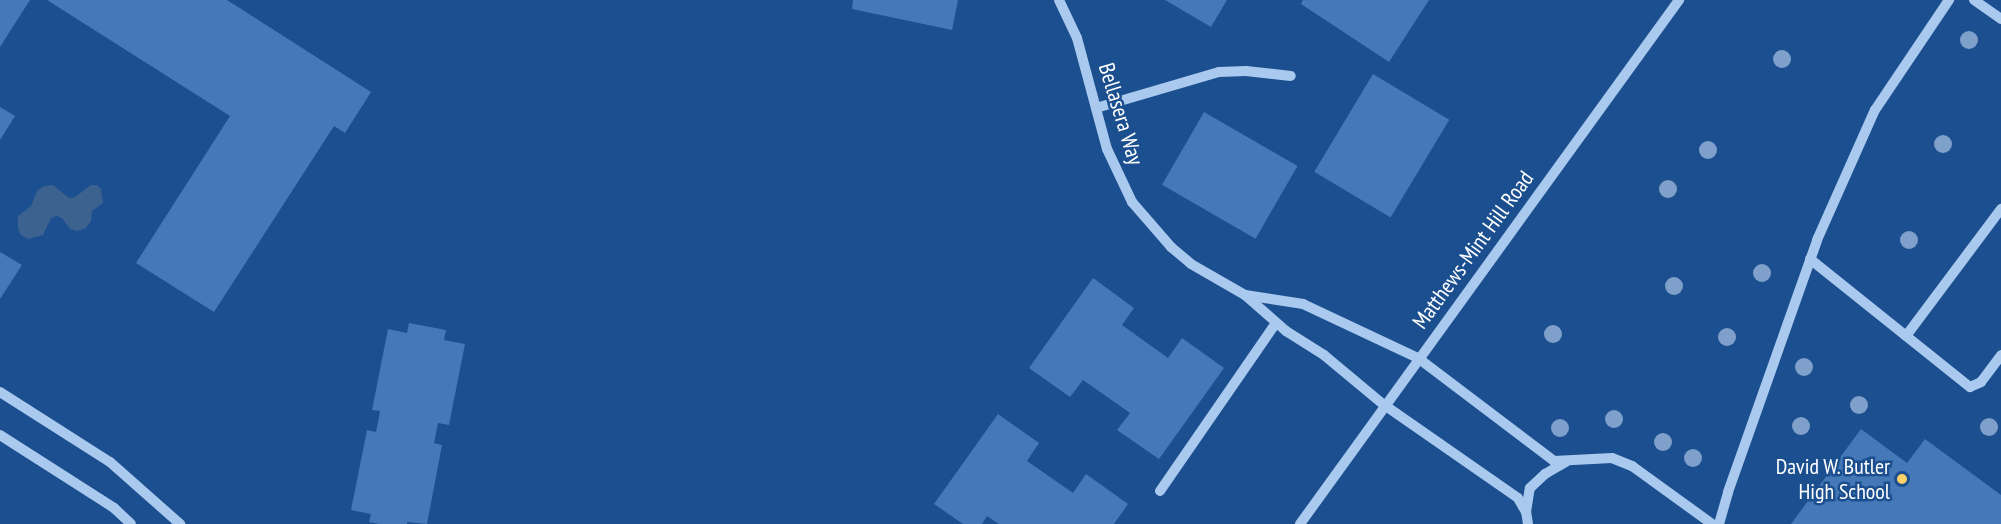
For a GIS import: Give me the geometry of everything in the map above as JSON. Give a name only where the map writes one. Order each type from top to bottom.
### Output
[{"type":"street","name":"Bellasera Way","points":[[1059,0],[1077,38],[1107,149],[1117,174],[1132,202],[1151,226],[1191,264],[1245,295],[1276,323],[1324,355],[1384,405],[1518,498],[1526,512]]},
{"type":"street","name":"Matthews-Mint Hill Road","points":[[1300,524],[1679,0]]},
{"type":"street","points":[[1719,524],[1728,492],[1810,259],[1875,110],[1949,0]]},
{"type":"street","points":[[1974,0],[2001,19]]},
{"type":"street","points":[[1096,108],[1219,72],[1246,71],[1291,76]]},
{"type":"street","points":[[1906,336],[2001,209]]},
{"type":"street","points":[[1810,259],[1971,387],[1981,382],[2001,355]]},
{"type":"street","name":"Bellasera Way","points":[[1245,295],[1303,304],[1418,358],[1554,461],[1570,461]]},
{"type":"street","points":[[1160,491],[1276,323]]},
{"type":"street","points":[[0,392],[110,462],[180,524]]},
{"type":"street","points":[[0,435],[114,508],[131,524]]},
{"type":"street","points":[[1528,524],[1526,512],[1530,488],[1545,474],[1570,461],[1612,458],[1632,466],[1712,524]]},
{"type":"water","points":[[53,185],[69,198],[75,197],[91,185],[97,185],[101,189],[103,203],[92,211],[91,221],[86,228],[77,231],[70,229],[62,218],[57,216],[51,218],[43,235],[28,239],[21,235],[18,228],[18,216],[31,206],[37,191],[44,186]]},
{"type":"building","points":[[0,0],[30,0],[0,47]]},
{"type":"building","points":[[47,0],[227,0],[371,92],[345,133],[334,126],[214,312],[136,263],[230,116]]},
{"type":"building","points":[[853,0],[958,0],[952,30],[852,9]]},
{"type":"building","points":[[1165,0],[1227,0],[1211,27]]},
{"type":"building","points":[[1303,0],[1429,0],[1389,62],[1301,4]]},
{"type":"building","points":[[1373,74],[1449,120],[1391,218],[1314,172]]},
{"type":"building","points":[[0,107],[15,116],[0,140]]},
{"type":"building","points":[[1204,112],[1298,166],[1256,239],[1162,185]]},
{"type":"building","points":[[0,252],[22,265],[0,299]]},
{"type":"building","points":[[1093,278],[1134,308],[1122,325],[1168,358],[1182,338],[1224,368],[1159,459],[1117,430],[1130,413],[1083,380],[1070,397],[1029,368]]},
{"type":"building","points":[[409,323],[446,330],[444,340],[465,344],[449,425],[438,423],[434,443],[442,445],[427,524],[407,522],[407,524],[379,524],[369,522],[371,514],[351,510],[367,430],[376,432],[380,411],[372,410],[388,329],[407,333]]},
{"type":"building","points":[[998,414],[1039,443],[1027,461],[1073,493],[1086,474],[1128,504],[1114,524],[999,524],[987,516],[982,524],[963,524],[934,504]]},
{"type":"building","name":"David W. Butler High School","points":[[1861,429],[1907,463],[1925,439],[2001,495],[2001,524],[1791,524]]},
{"type":"place","name":"David W. Butler High School","points":[[1902,479]]}]
